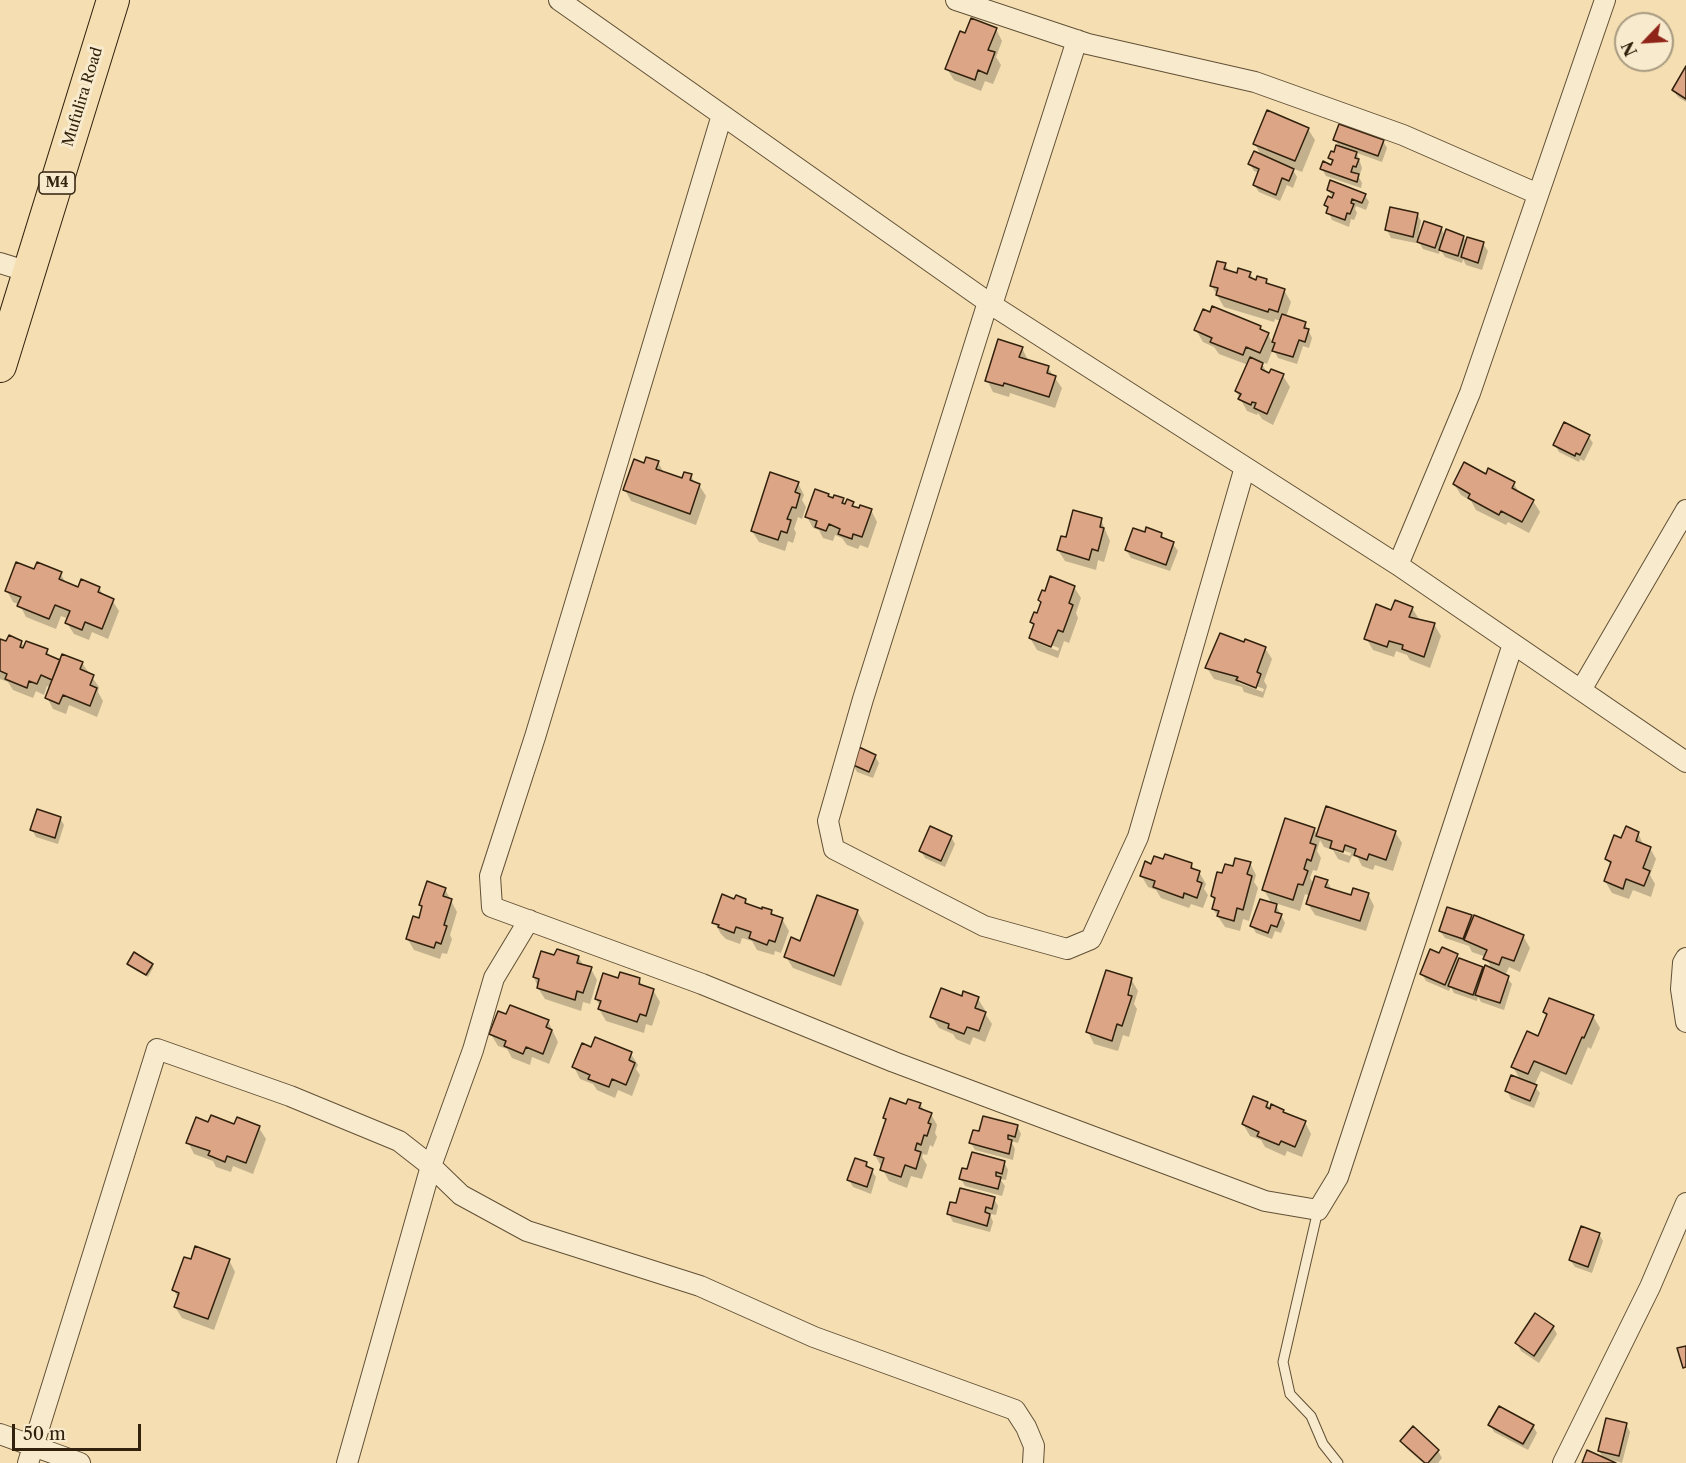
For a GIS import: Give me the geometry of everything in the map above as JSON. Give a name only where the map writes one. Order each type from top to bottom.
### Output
[{"type":"main road","name":"Mufulira Road","points":[[0,366],[113,0]]},
{"type":"street","points":[[559,0],[990,304],[1398,565],[1686,762]]},
{"type":"street","points":[[956,0],[1077,40],[1256,82],[1403,135],[1538,194]]},
{"type":"street","points":[[1398,565],[1470,393],[1605,0]]},
{"type":"street","points":[[1077,40],[863,699],[828,821],[834,849],[984,926],[1067,949],[1091,939],[1138,837],[1245,467]]},
{"type":"street","points":[[722,115],[532,745],[490,876],[492,907],[702,984],[894,1062],[1265,1201],[1318,1210],[1338,1177],[1513,644]]},
{"type":"street","points":[[0,263],[29,272]]},
{"type":"street","points":[[1581,690],[1686,510]]},
{"type":"street","points":[[347,1463],[431,1166],[473,1050],[494,978],[529,920]]},
{"type":"street","points":[[1686,958],[1683,963],[1681,989],[1686,1022]]},
{"type":"street","points":[[31,1454],[157,1049],[290,1096],[399,1141],[431,1166],[461,1195],[527,1231],[700,1286],[814,1337],[1015,1410],[1026,1426],[1034,1446],[1032,1463]]},
{"type":"street","points":[[1563,1463],[1650,1287],[1686,1203]]},
{"type":"street","points":[[0,1434],[31,1454],[80,1463]]},
{"type":"lane","points":[[1318,1210],[1283,1362],[1290,1394],[1311,1416],[1323,1444],[1338,1463]]},
{"type":"building","points":[[971,18],[997,28],[988,50],[995,52],[987,74],[978,70],[975,80],[945,69],[960,31],[965,33]]},
{"type":"building","points":[[1686,66],[1686,99],[1672,90]]},
{"type":"building","points":[[1267,110],[1309,128],[1295,161],[1253,144]]},
{"type":"building","points":[[1339,124],[1384,140],[1378,156],[1333,140]]},
{"type":"building","points":[[1336,145],[1357,152],[1355,158],[1359,159],[1351,172],[1359,174],[1357,182],[1320,169],[1323,161],[1331,165],[1333,160],[1328,158],[1331,151],[1334,152]]},
{"type":"building","points":[[1254,151],[1294,169],[1289,181],[1282,178],[1276,195],[1253,185],[1259,169],[1248,164]]},
{"type":"building","points":[[1330,180],[1366,194],[1362,203],[1352,199],[1351,203],[1354,204],[1345,220],[1326,213],[1328,207],[1324,205],[1328,196],[1332,198],[1334,193],[1327,190]]},
{"type":"building","points":[[1390,207],[1418,213],[1413,237],[1385,230]]},
{"type":"building","points":[[1424,221],[1442,227],[1435,248],[1417,242]]},
{"type":"building","points":[[1446,229],[1464,236],[1458,256],[1439,250]]},
{"type":"building","points":[[1467,237],[1484,242],[1478,263],[1461,257]]},
{"type":"building","points":[[1217,261],[1226,263],[1224,269],[1237,273],[1238,268],[1251,272],[1249,277],[1256,280],[1257,276],[1267,279],[1266,283],[1285,289],[1278,312],[1269,309],[1268,312],[1216,295],[1218,288],[1210,286]]},
{"type":"building","points":[[1212,306],[1261,326],[1260,329],[1269,333],[1260,353],[1246,347],[1243,355],[1210,342],[1212,338],[1194,330],[1203,309],[1210,312]]},
{"type":"building","points":[[1282,314],[1306,322],[1304,328],[1309,329],[1305,342],[1299,340],[1293,357],[1272,351],[1275,343],[1272,342]]},
{"type":"building","points":[[998,339],[1023,347],[1019,357],[1049,366],[1047,373],[1056,376],[1049,397],[1004,383],[1003,386],[985,381]]},
{"type":"building","points":[[1250,357],[1263,363],[1261,369],[1269,373],[1271,369],[1284,374],[1267,414],[1254,408],[1256,403],[1252,402],[1251,405],[1238,399],[1241,394],[1235,391]]},
{"type":"building","points":[[1564,422],[1590,435],[1580,455],[1576,453],[1575,456],[1553,445]]},
{"type":"building","points":[[646,457],[659,461],[656,469],[682,478],[684,472],[692,474],[690,480],[700,484],[690,514],[623,490],[634,459],[644,463]]},
{"type":"building","points":[[1464,462],[1486,474],[1488,468],[1515,482],[1512,488],[1534,500],[1522,522],[1501,511],[1499,515],[1468,498],[1470,494],[1453,484]]},
{"type":"building","points":[[770,472],[799,482],[795,492],[800,494],[796,508],[792,507],[787,519],[791,520],[787,533],[781,531],[778,540],[751,531]]},
{"type":"building","points":[[815,489],[833,498],[834,495],[844,498],[842,503],[845,504],[847,499],[854,502],[852,506],[859,508],[860,505],[872,509],[862,537],[853,534],[852,539],[838,534],[840,529],[829,524],[826,531],[815,527],[817,521],[805,517]]},
{"type":"building","points":[[1073,510],[1102,518],[1100,527],[1104,528],[1098,551],[1092,549],[1089,560],[1057,550],[1061,536],[1066,537]]},
{"type":"building","points":[[1146,527],[1162,533],[1161,537],[1174,542],[1166,565],[1125,550],[1133,528],[1145,532]]},
{"type":"building","points":[[16,562],[34,569],[37,562],[62,572],[59,579],[78,587],[81,579],[100,587],[98,592],[114,599],[102,629],[85,622],[82,630],[65,623],[70,611],[55,605],[49,619],[17,606],[21,597],[5,591]]},
{"type":"building","points":[[1050,576],[1075,586],[1069,603],[1073,605],[1063,632],[1058,630],[1051,647],[1029,638],[1034,624],[1030,622],[1034,612],[1037,613],[1041,602],[1038,600],[1042,590],[1045,591]]},
{"type":"building","points":[[1395,600],[1413,607],[1409,617],[1435,623],[1424,657],[1402,649],[1403,645],[1389,641],[1387,647],[1364,639],[1376,604],[1391,610]]},
{"type":"building","points":[[1220,633],[1266,647],[1257,672],[1261,674],[1256,688],[1236,680],[1238,677],[1205,668]]},
{"type":"building","points":[[9,635],[22,641],[20,647],[23,648],[26,641],[48,649],[46,654],[60,660],[52,680],[41,675],[37,684],[29,681],[27,688],[5,679],[7,674],[0,671],[0,639],[6,641]]},
{"type":"building","points":[[62,654],[83,662],[80,669],[94,675],[90,685],[97,688],[90,706],[63,695],[59,704],[45,698]]},
{"type":"building","points":[[859,747],[876,755],[869,772],[851,764]]},
{"type":"building","points":[[1326,806],[1396,831],[1386,860],[1369,854],[1367,860],[1354,855],[1356,849],[1345,845],[1343,852],[1330,848],[1332,841],[1316,836]]},
{"type":"building","points":[[37,809],[61,817],[55,838],[30,830]]},
{"type":"building","points":[[1285,818],[1315,828],[1310,843],[1316,845],[1311,861],[1307,859],[1304,869],[1308,871],[1303,885],[1298,884],[1293,900],[1262,890]]},
{"type":"building","points":[[930,826],[952,836],[941,861],[919,851]]},
{"type":"building","points":[[1626,826],[1639,832],[1636,841],[1651,847],[1643,868],[1650,871],[1644,886],[1626,879],[1623,889],[1604,881],[1611,862],[1605,859],[1614,835],[1621,838]]},
{"type":"building","points":[[1165,854],[1192,863],[1191,868],[1200,871],[1197,881],[1202,883],[1197,898],[1184,893],[1183,898],[1153,887],[1155,881],[1140,876],[1145,861],[1151,864],[1154,856],[1163,859]]},
{"type":"building","points":[[1235,858],[1251,862],[1247,874],[1252,876],[1243,910],[1237,908],[1234,921],[1217,916],[1219,911],[1212,909],[1215,898],[1211,896],[1217,872],[1222,873],[1225,864],[1233,866]]},
{"type":"building","points":[[1315,876],[1328,880],[1325,887],[1351,895],[1353,888],[1369,893],[1360,921],[1306,904]]},
{"type":"building","points":[[427,881],[446,888],[443,896],[452,899],[441,944],[436,942],[434,948],[406,939],[413,916],[419,918],[422,906],[419,905]]},
{"type":"building","points":[[722,894],[734,899],[736,895],[746,899],[745,903],[772,910],[771,914],[783,918],[775,942],[769,940],[767,945],[749,938],[751,932],[736,927],[734,933],[712,923]]},
{"type":"building","points":[[817,895],[858,910],[834,976],[784,957],[791,937],[800,941]]},
{"type":"building","points":[[1260,899],[1277,904],[1275,912],[1282,914],[1277,927],[1271,925],[1268,933],[1250,926]]},
{"type":"building","points":[[1447,907],[1472,915],[1463,939],[1439,931]]},
{"type":"building","points":[[1474,915],[1524,935],[1514,961],[1502,957],[1499,965],[1483,959],[1487,950],[1464,940]]},
{"type":"building","points":[[1442,947],[1458,954],[1445,985],[1420,974],[1430,949],[1439,953]]},
{"type":"building","points":[[557,949],[579,956],[577,963],[592,967],[583,993],[577,991],[575,1000],[537,988],[539,979],[533,977],[541,951],[554,955]]},
{"type":"building","points":[[134,952],[153,964],[146,975],[127,964]]},
{"type":"building","points":[[1459,958],[1483,967],[1473,995],[1448,986]]},
{"type":"building","points":[[1485,965],[1509,976],[1500,1003],[1475,995]]},
{"type":"building","points":[[1106,970],[1132,978],[1128,995],[1132,996],[1122,1026],[1117,1024],[1112,1041],[1086,1032]]},
{"type":"building","points":[[620,972],[640,978],[639,984],[654,989],[646,1016],[640,1014],[637,1022],[598,1009],[601,1001],[595,999],[603,973],[618,978]]},
{"type":"building","points":[[941,988],[962,996],[963,991],[979,997],[975,1008],[986,1012],[979,1031],[967,1027],[964,1034],[948,1028],[949,1024],[930,1017]]},
{"type":"building","points":[[1549,998],[1594,1015],[1566,1074],[1534,1061],[1528,1074],[1511,1067],[1527,1031],[1538,1036],[1547,1014],[1543,1012]]},
{"type":"building","points":[[510,1005],[549,1020],[546,1027],[552,1030],[543,1054],[526,1047],[523,1054],[504,1046],[506,1041],[489,1034],[498,1011],[506,1014]]},
{"type":"building","points":[[595,1037],[632,1052],[629,1060],[635,1063],[626,1085],[612,1079],[609,1087],[588,1079],[590,1075],[572,1067],[582,1043],[591,1047]]},
{"type":"building","points":[[1511,1075],[1537,1085],[1530,1101],[1505,1091]]},
{"type":"building","points":[[1253,1096],[1268,1102],[1266,1107],[1270,1109],[1271,1104],[1284,1110],[1283,1112],[1306,1121],[1295,1147],[1281,1141],[1279,1145],[1257,1136],[1259,1132],[1242,1124]]},
{"type":"building","points":[[890,1098],[906,1104],[908,1099],[921,1103],[919,1108],[932,1113],[927,1136],[924,1135],[921,1145],[917,1143],[915,1150],[921,1152],[916,1169],[905,1165],[901,1177],[880,1170],[884,1158],[874,1155],[886,1119],[883,1118]]},
{"type":"building","points":[[211,1115],[234,1124],[237,1117],[260,1126],[246,1163],[227,1156],[225,1162],[208,1155],[210,1151],[186,1143],[196,1117],[208,1122]]},
{"type":"building","points":[[983,1116],[1018,1125],[1015,1137],[1008,1135],[1008,1139],[1012,1140],[1009,1154],[969,1143],[973,1130],[979,1131]]},
{"type":"building","points":[[972,1152],[1005,1161],[1002,1174],[996,1172],[996,1176],[1001,1177],[998,1189],[959,1179],[962,1168],[967,1169]]},
{"type":"building","points":[[855,1158],[867,1162],[866,1166],[873,1169],[867,1187],[847,1180]]},
{"type":"building","points":[[960,1188],[995,1197],[992,1209],[986,1207],[985,1212],[990,1214],[987,1226],[947,1214],[950,1202],[956,1203]]},
{"type":"building","points":[[1581,1226],[1600,1233],[1588,1267],[1569,1260]]},
{"type":"building","points":[[195,1246],[230,1259],[208,1319],[174,1307],[179,1293],[172,1290],[184,1257],[191,1259]]},
{"type":"building","points":[[1535,1313],[1554,1326],[1534,1356],[1515,1343]]},
{"type":"building","points":[[1686,1346],[1686,1367],[1683,1368],[1677,1348]]},
{"type":"building","points":[[1499,1406],[1534,1425],[1523,1444],[1488,1425]]},
{"type":"building","points":[[1606,1418],[1627,1423],[1619,1456],[1598,1451]]},
{"type":"building","points":[[1413,1426],[1439,1450],[1428,1463],[1425,1463],[1400,1441]]},
{"type":"building","points":[[1587,1450],[1616,1463],[1582,1463]]}]
